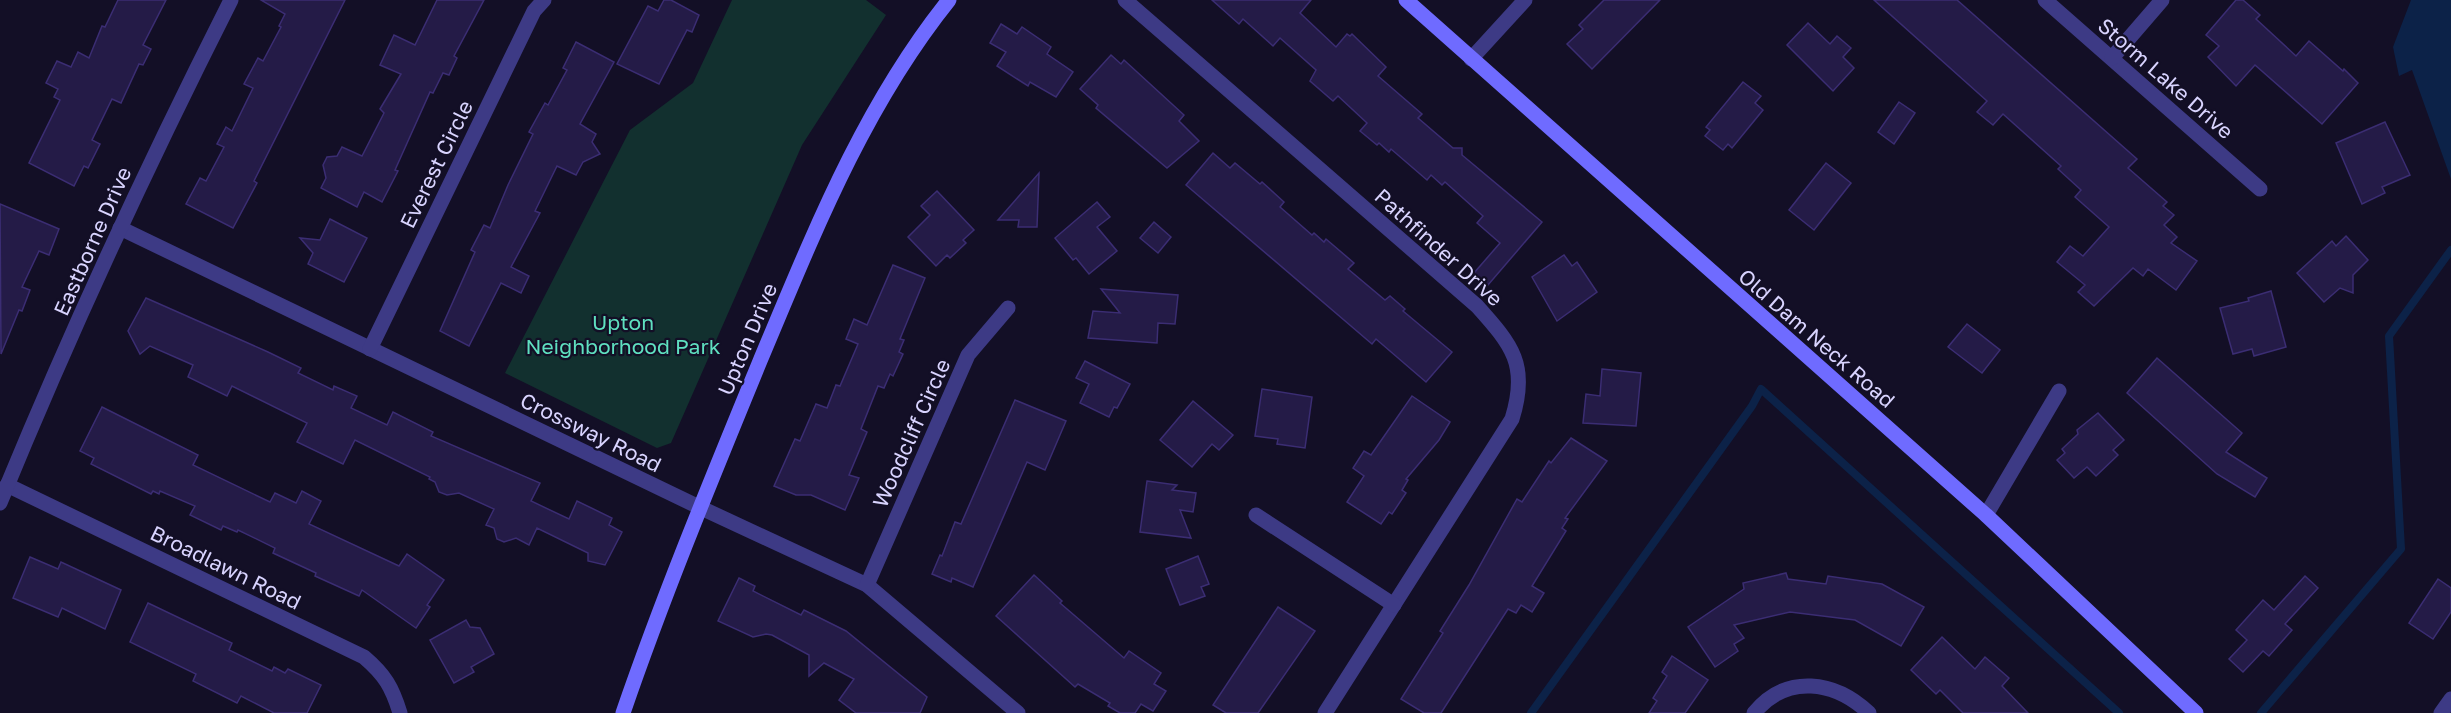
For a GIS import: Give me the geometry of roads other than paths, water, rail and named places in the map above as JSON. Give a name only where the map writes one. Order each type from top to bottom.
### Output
[{"type":"street","name":"Eastborne Drive","points":[[0,503],[120,228],[169,122],[231,0]]},
{"type":"street","name":"Everest Circle","points":[[370,349],[534,11],[544,0]]},
{"type":"street","name":"Upton Drive","points":[[623,713],[699,507],[826,204],[860,135],[900,69],[949,0]]},
{"type":"street","name":"Pathfinder Drive","points":[[1125,0],[1477,306],[1501,332],[1514,354],[1520,375],[1519,398],[1512,419],[1325,713]]},
{"type":"street","name":"Old Dam Neck Road","points":[[1406,0],[1986,515],[2196,713]]},
{"type":"street","points":[[1471,59],[1525,0]]},
{"type":"street","name":"Storm Lake Drive","points":[[2045,0],[2260,189]]},
{"type":"street","points":[[2112,58],[2162,0]]},
{"type":"street","name":"Crossway Road","points":[[120,228],[699,507],[867,585],[1018,713]]},
{"type":"street","name":"Woodcliff Circle","points":[[867,585],[968,355],[1008,308]]},
{"type":"street","points":[[1986,515],[2059,391]]},
{"type":"street","name":"Broadlawn Road","points":[[8,485],[364,657],[381,671],[393,690],[400,713]]},
{"type":"street","points":[[1256,515],[1394,605]]},
{"type":"street","points":[[1754,713],[1773,696],[1792,688],[1816,686],[1836,690],[1854,699],[1869,713]]},
{"type":"street","points":[[2441,713],[2451,699]]},
{"type":"water","points":[[2411,0],[2451,0],[2451,179],[2412,70],[2399,76],[2393,47]]},
{"type":"waterway","points":[[2261,713],[2401,549],[2389,336],[2451,250]]},
{"type":"waterway","points":[[1531,713],[1752,406],[1761,389],[2119,713]]},
{"type":"park label","name":"Upton Neighborhood Park","points":[[623,334]]}]
